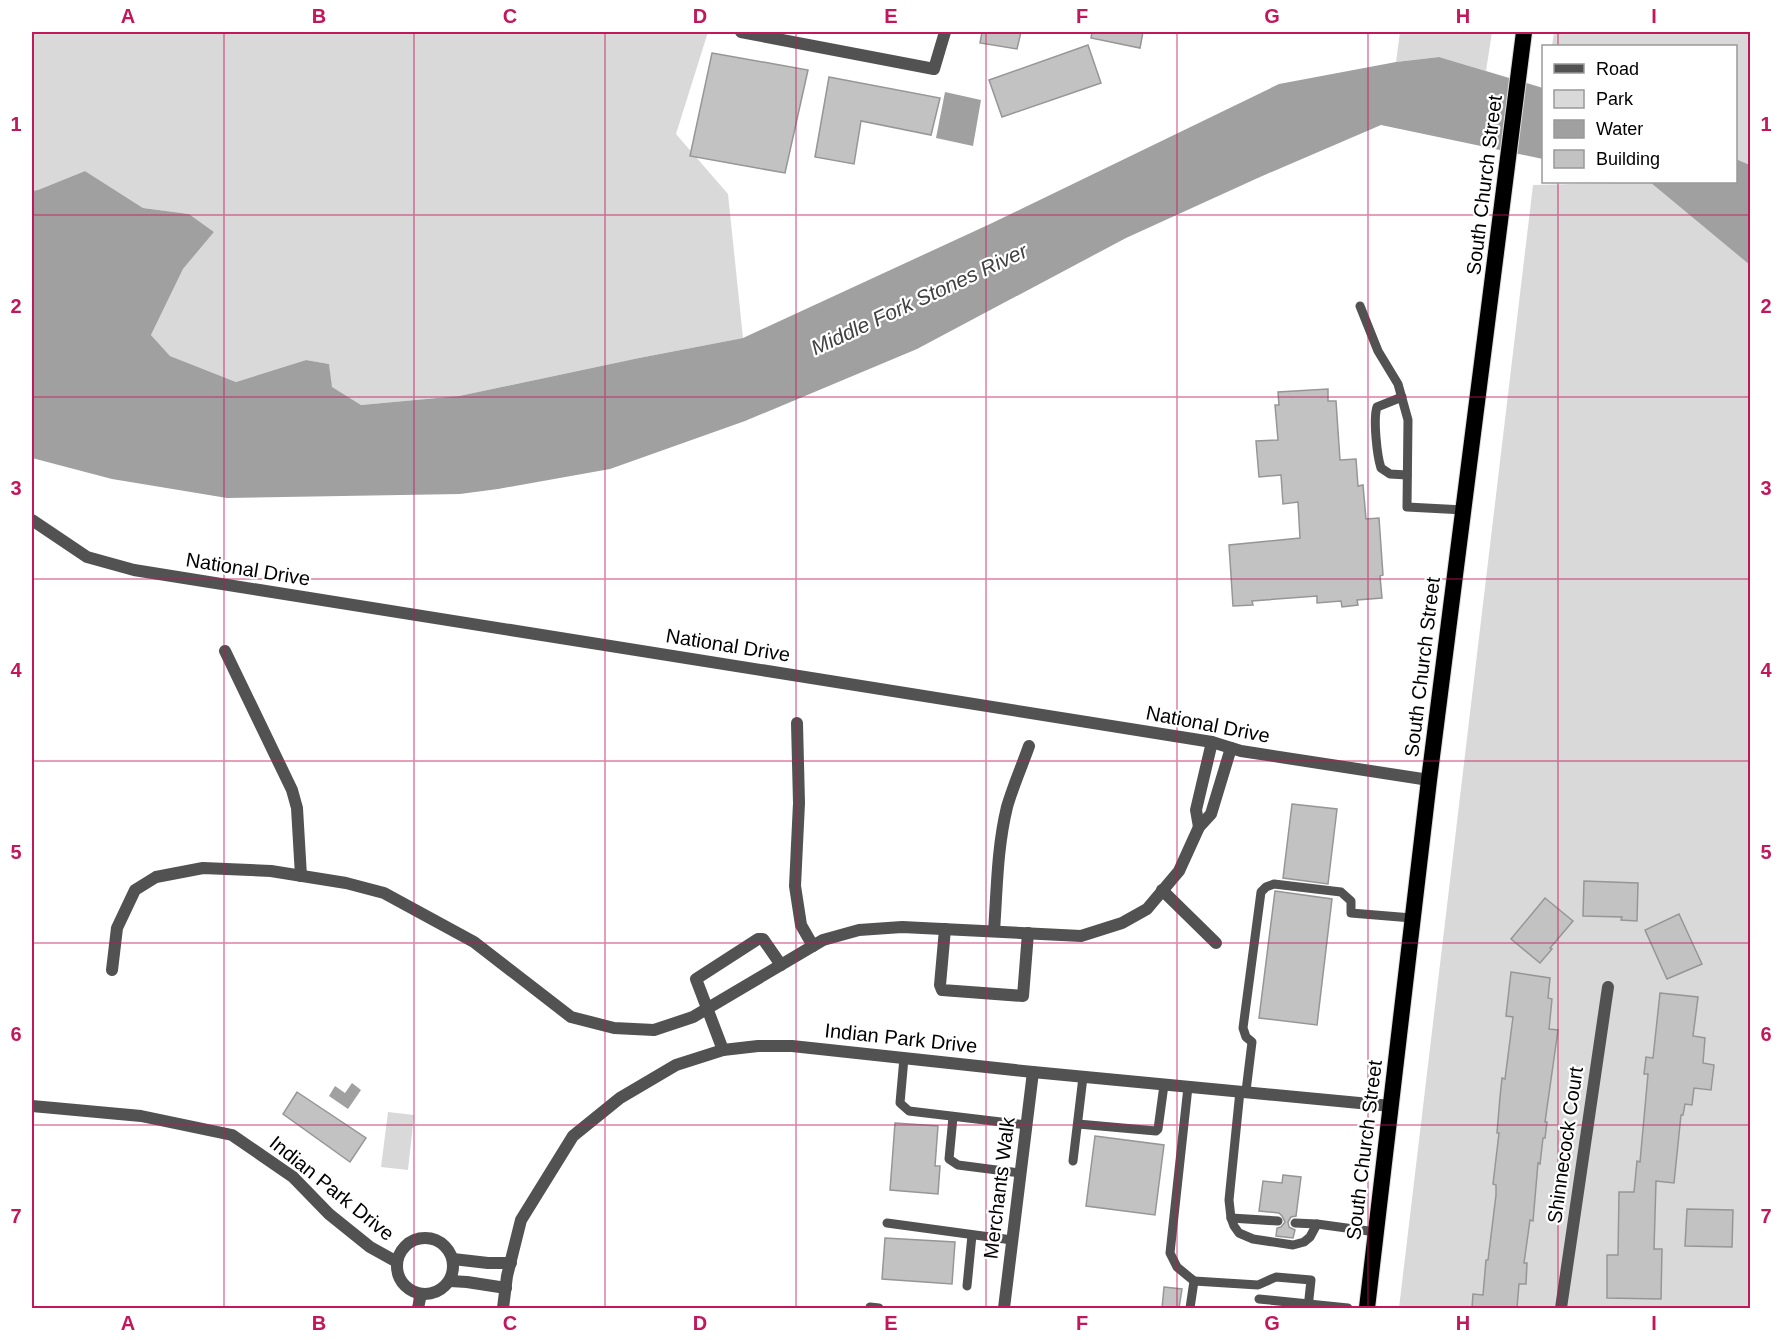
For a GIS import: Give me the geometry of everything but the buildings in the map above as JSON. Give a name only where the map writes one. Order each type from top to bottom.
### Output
[{"type":"highway","name":"South Church Street","points":[[1367,1308],[1412,918],[1524,32]]},
{"type":"street","points":[[741,32],[934,69],[945,32]]},
{"type":"street","name":"National Drive","points":[[32,520],[87,557],[135,570],[1212,742],[1241,751],[1429,780]]},
{"type":"street","points":[[225,651],[292,790],[297,808],[301,876]]},
{"type":"street","points":[[797,723],[799,803],[795,886],[801,925],[813,946]]},
{"type":"street","points":[[1198,827],[1196,810],[1212,742]]},
{"type":"street","points":[[994,931],[1003,829],[1008,804],[1029,746]]},
{"type":"street","points":[[112,970],[117,928],[135,890],[156,877],[203,868],[271,871],[346,883],[384,893],[474,942],[571,1017],[614,1028],[654,1029],[693,1017],[824,940],[859,930],[902,927],[1082,936],[1122,923],[1147,909],[1179,871],[1198,827],[1211,814],[1231,748]]},
{"type":"street","points":[[1162,890],[1216,943]]},
{"type":"street","points":[[945,929],[940,985],[942,990],[1023,996],[1028,933]]},
{"type":"street","points":[[723,1050],[696,979],[758,939],[763,939],[781,965]]},
{"type":"street","name":"Shinnecock Court","points":[[1561,1308],[1608,987]]},
{"type":"street","name":"Indian Park Drive","points":[[502,1308],[521,1220],[573,1136],[620,1098],[676,1065],[723,1050],[758,1046],[792,1046],[1033,1072],[1391,1106]]},
{"type":"street","name":"Merchants Walk","points":[[1004,1308],[1033,1072]]},
{"type":"street","name":"Indian Park Drive","points":[[32,1106],[141,1116],[232,1135],[293,1177],[329,1214],[370,1247],[397,1262]]},
{"type":"street","points":[[429,1238],[440,1242],[448,1249],[453,1259],[454,1270],[450,1281],[437,1292],[421,1294],[410,1291],[402,1283],[398,1273],[397,1262],[401,1252],[408,1244],[418,1239],[429,1238]]},
{"type":"street","points":[[453,1259],[511,1263]]},
{"type":"street","points":[[450,1281],[506,1288]]},
{"type":"street","points":[[418,1308],[421,1294]]},
{"type":"lane","points":[[1360,306],[1378,351],[1398,384],[1408,420],[1407,507],[1464,510]]},
{"type":"lane","points":[[1402,397],[1377,407],[1375,411],[1381,468],[1390,474],[1407,475]]},
{"type":"lane","points":[[1317,1224],[1310,1237],[1304,1242],[1293,1245],[1253,1239],[1239,1233],[1231,1218],[1229,1200],[1243,1091],[1252,1042],[1246,1037],[1244,1028],[1262,892],[1266,887],[1274,884],[1341,892],[1351,901],[1351,912],[1412,918]]},
{"type":"lane","points":[[904,1058],[900,1103],[909,1111],[1027,1125]]},
{"type":"lane","points":[[1073,1161],[1083,1077]]},
{"type":"lane","points":[[1078,1124],[1156,1131],[1164,1085]]},
{"type":"lane","points":[[1188,1087],[1170,1253],[1177,1267],[1194,1281],[1258,1285],[1276,1277],[1311,1280],[1308,1306]]},
{"type":"lane","points":[[953,1117],[949,1159],[958,1165],[1020,1173]]},
{"type":"lane","points":[[1231,1218],[1278,1221]]},
{"type":"lane","points":[[887,1223],[1012,1240]]},
{"type":"lane","points":[[1295,1223],[1376,1232]]},
{"type":"lane","points":[[967,1286],[972,1235]]},
{"type":"lane","points":[[1190,1308],[1194,1281]]},
{"type":"lane","points":[[1258,1285],[1258,1304],[1348,1308]]},
{"type":"green space","points":[[32,32],[708,32],[676,134],[728,194],[743,338],[459,396],[361,405],[331,387],[329,364],[306,360],[236,382],[170,356],[151,335],[183,269],[214,232],[189,214],[143,208],[85,171],[32,191]]},
{"type":"green space","points":[[1400,32],[1492,32],[1486,71],[1439,57],[1396,62]]},
{"type":"green space","points":[[1554,32],[1750,32],[1750,165],[1737,159],[1737,45],[1552,45]]},
{"type":"green space","points":[[1750,179],[1750,1308],[1399,1308],[1533,185],[1737,182]]},
{"type":"green space","points":[[388,1112],[414,1115],[408,1170],[381,1167]]},
{"type":"water","name":"Middle Fork Stones River","points":[[1439,57],[1542,88],[1542,159],[1381,125],[1126,238],[917,349],[745,421],[610,469],[460,494],[227,498],[112,479],[32,458],[32,191],[85,171],[143,208],[189,214],[214,232],[183,269],[151,335],[170,356],[236,382],[306,360],[329,364],[332,387],[361,405],[459,396],[743,338],[990,224],[1279,84],[1396,62]]},
{"type":"water","points":[[945,92],[981,100],[973,146],[936,138]]},
{"type":"water","points":[[1737,159],[1750,165],[1750,265],[1651,183],[1737,183]]},
{"type":"water","points":[[352,1083],[361,1090],[348,1109],[329,1096],[335,1086],[345,1093]]}]
